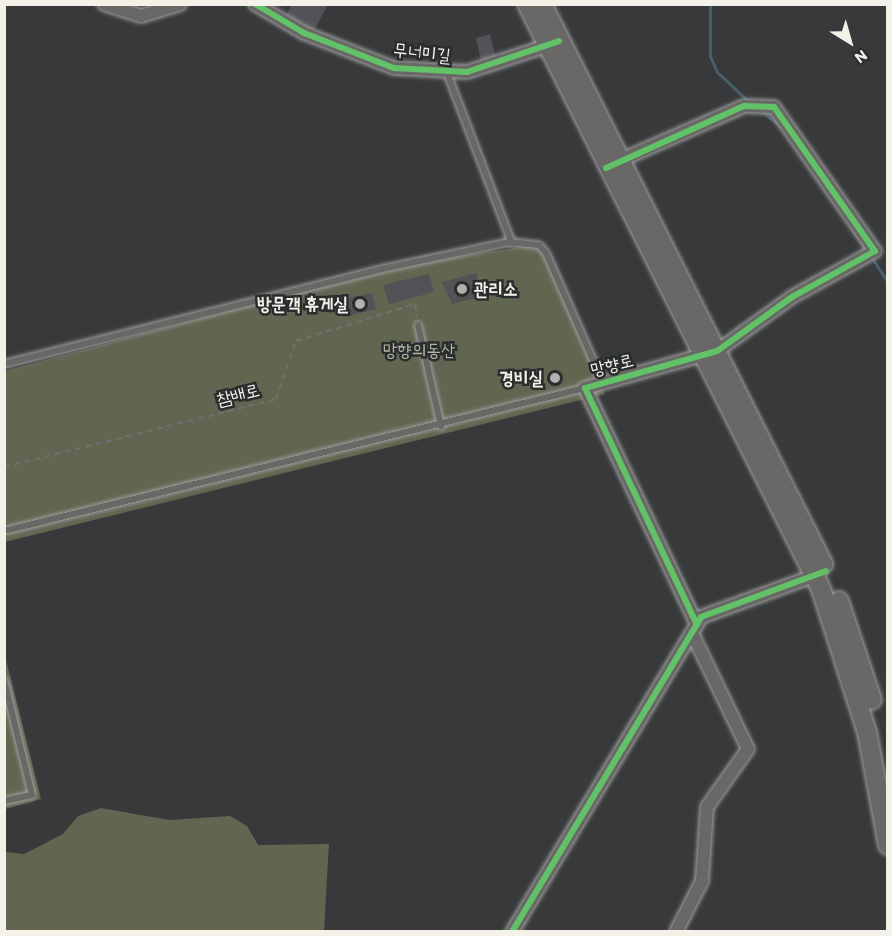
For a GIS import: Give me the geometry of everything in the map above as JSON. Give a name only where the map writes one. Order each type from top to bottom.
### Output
[{"type":"main road","points":[[527,4],[552,44],[852,633],[888,769]]},
{"type":"main road","points":[[542,4],[552,44]]},
{"type":"main road","points":[[820,573],[858,693],[888,845]]},
{"type":"street","points":[[104,4],[141,16],[180,4]]},
{"type":"street","name":"무너미길","points":[[255,4],[281,23],[359,56],[394,68],[447,73],[467,72],[552,44]]},
{"type":"street","name":"망향로","points":[[613,164],[756,106],[774,107],[794,131],[870,254],[792,297],[711,354],[585,388],[748,749],[708,807],[702,881],[676,932]]},
{"type":"street","points":[[512,932],[701,617],[820,573]]},
{"type":"lane","points":[[447,73],[512,243]]},
{"type":"lane","points":[[4,364],[382,269],[512,243],[539,245],[546,253],[603,383]]},
{"type":"lane","points":[[418,325],[441,426]]},
{"type":"lane","points":[[4,531],[441,426],[585,388]]},
{"type":"lane","points":[[4,680],[32,795],[4,801]]},
{"type":"green space","name":"망향의동산","points":[[521,247],[535,247],[544,253],[605,394],[5,542],[5,371],[401,265]]},
{"type":"green space","points":[[4,652],[41,799],[5,809],[4,809]]},
{"type":"green space","points":[[101,808],[169,820],[230,816],[247,826],[258,845],[329,844],[324,931],[5,931],[5,852],[24,854],[63,834],[78,816]]},
{"type":"building","points":[[292,4],[328,4],[314,31],[286,16]]},
{"type":"building","points":[[490,34],[496,58],[481,61],[476,38]]},
{"type":"building","name":"관리소","points":[[476,273],[483,296],[452,304],[442,282]]},
{"type":"building","points":[[429,274],[434,292],[389,304],[383,285]]},
{"type":"building","name":"방문객 휴게실","points":[[372,293],[376,309],[348,316],[343,299]]},
{"type":"waterway","points":[[710,4],[710,56],[717,72],[748,101]]},
{"type":"waterway","points":[[763,112],[781,127]]},
{"type":"waterway","points":[[852,228],[868,253]]},
{"type":"waterway","points":[[872,258],[888,283]]},
{"type":"cycle path","points":[[255,4],[304,33],[394,68],[467,72],[559,41]]},
{"type":"cycle path","points":[[606,168],[744,106],[774,107],[875,251],[792,297],[717,351],[585,388],[697,625]]},
{"type":"cycle path","points":[[512,932],[701,617],[826,571]]},
{"type":"place","name":"관리소","points":[[462,289]]},
{"type":"place","name":"방문객 휴게실","points":[[360,304]]},
{"type":"place","name":"경비실","points":[[555,378]]}]
